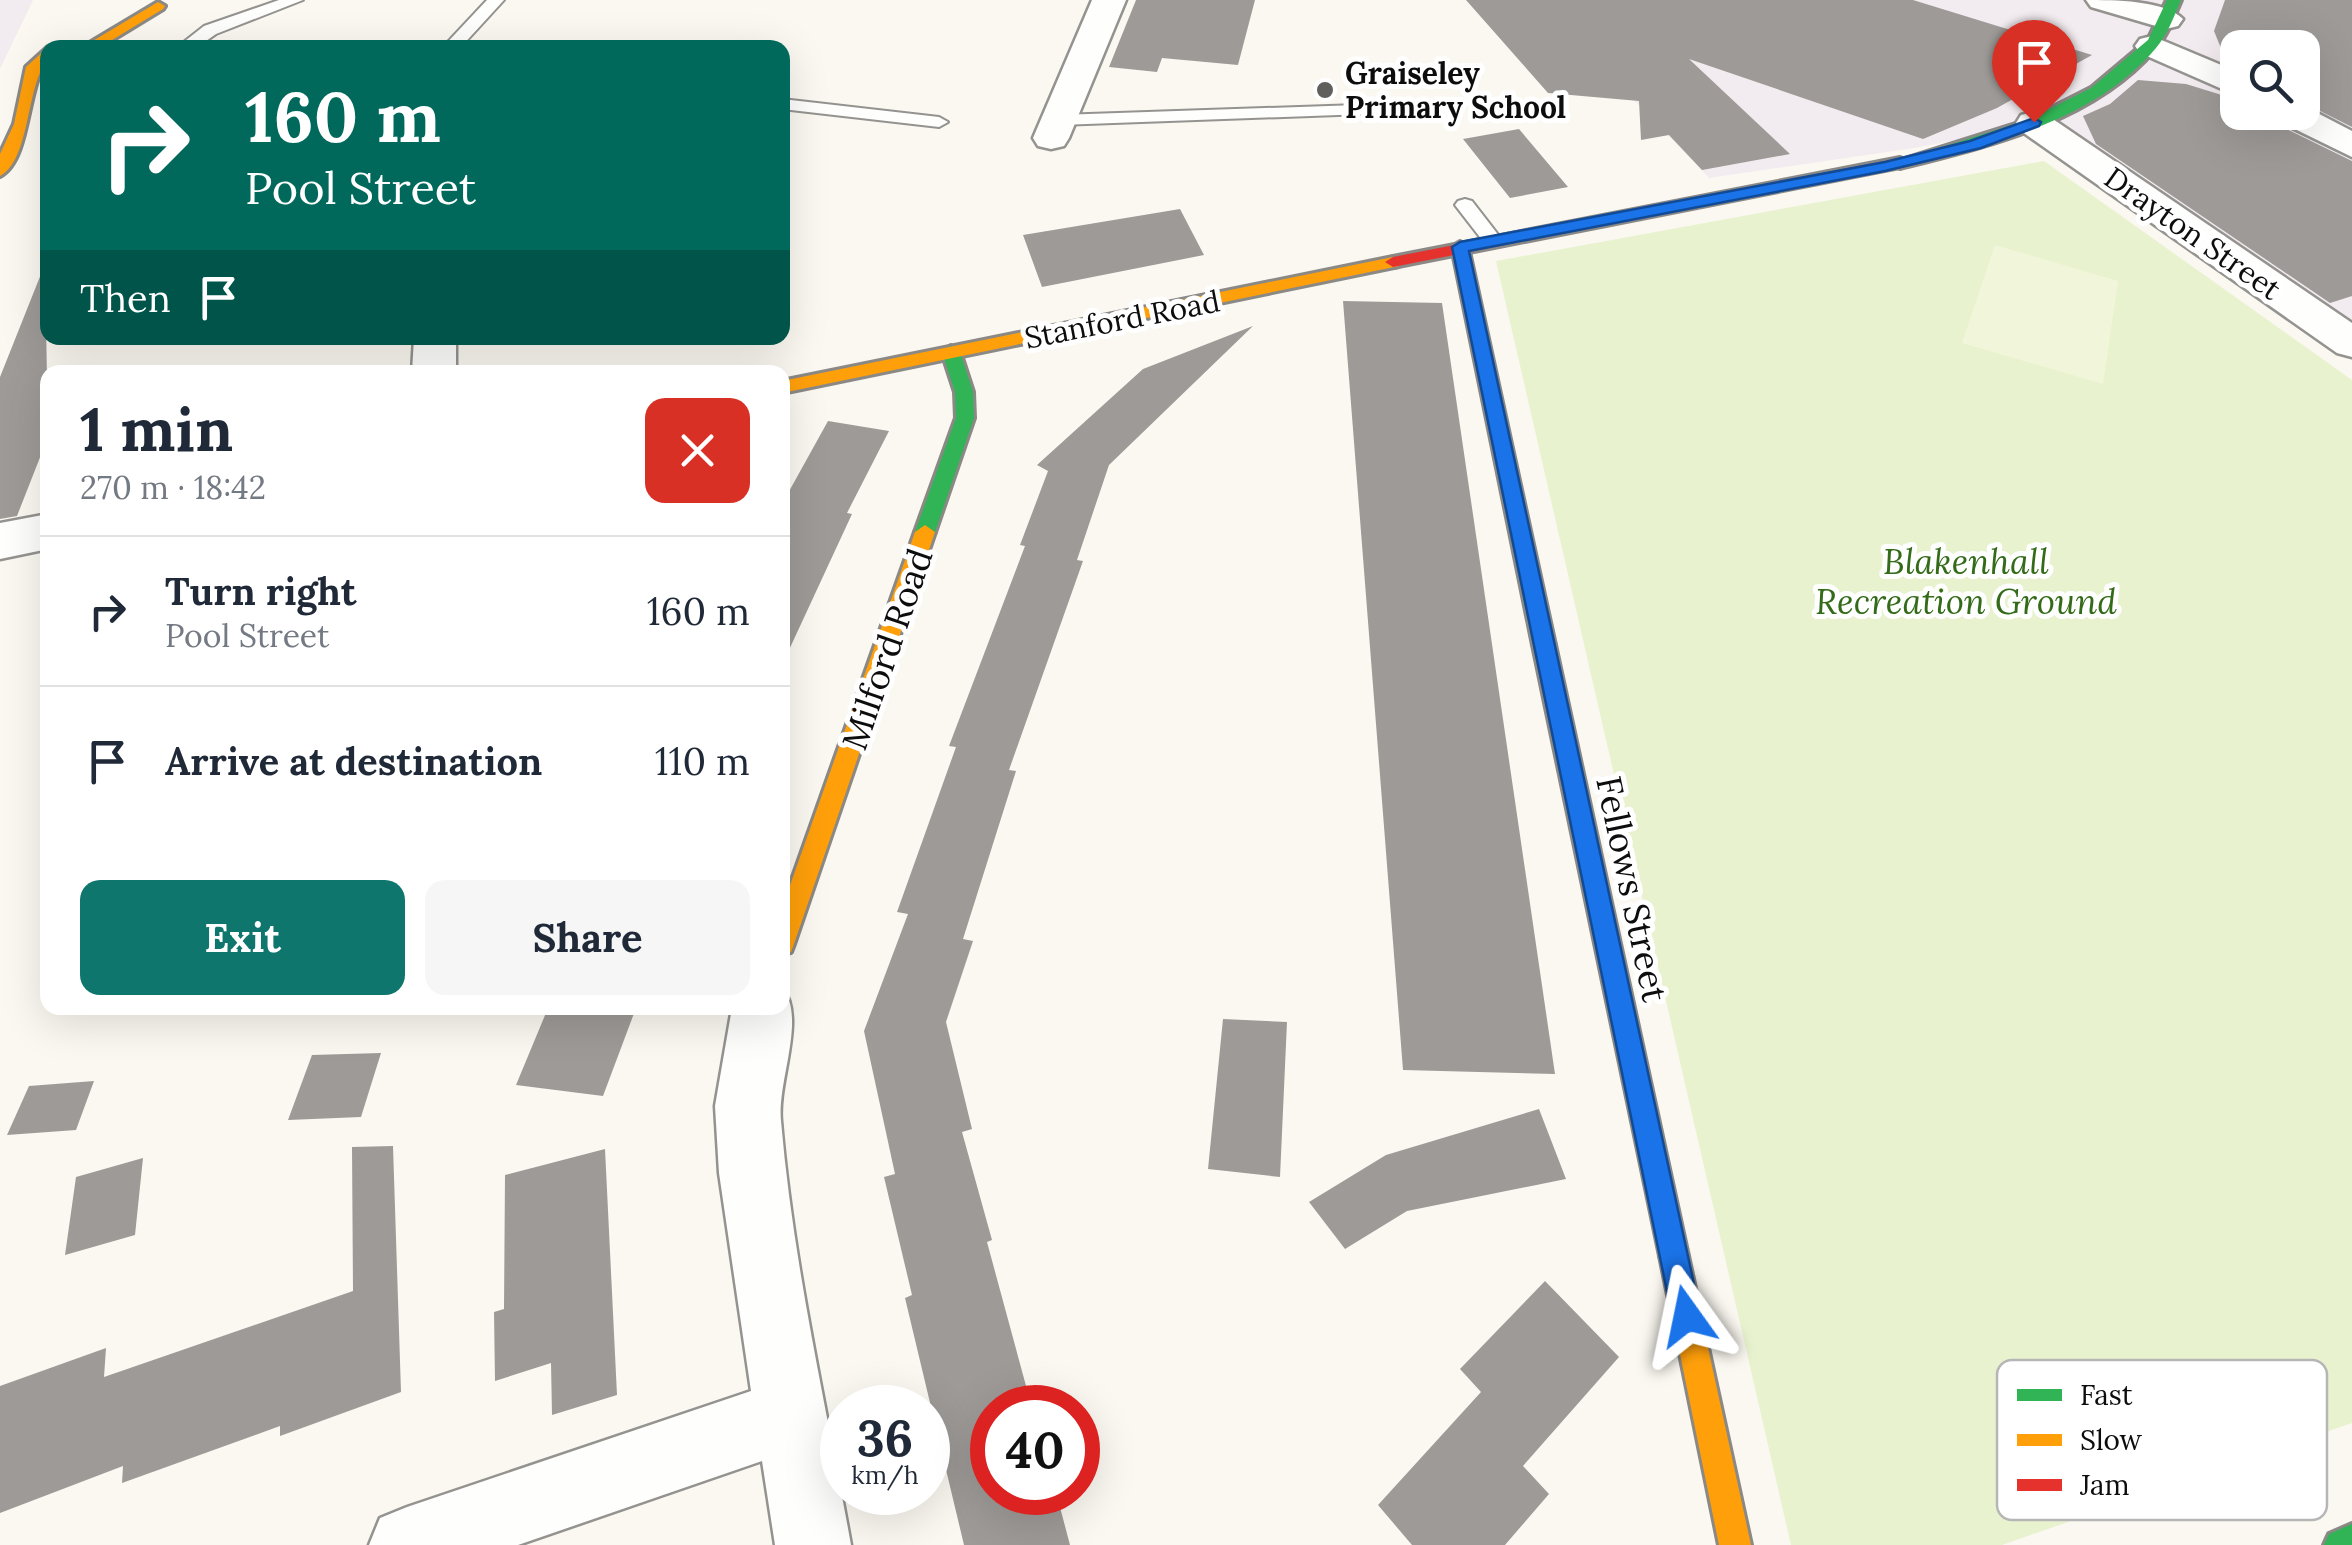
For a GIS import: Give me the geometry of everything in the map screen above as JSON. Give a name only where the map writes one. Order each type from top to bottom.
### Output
[{"type":"street","points":[[103,40],[168,5],[120,0]]},
{"type":"street","points":[[1055,129],[1109,0]]},
{"type":"street","points":[[2103,0],[2164,22],[2220,70]]},
{"type":"street","name":"Stanford Road","points":[[790,385],[1258,292],[1460,247],[1885,167],[1975,144],[2095,93],[2164,22]]},
{"type":"street","points":[[0,171],[21,124],[33,68],[40,60]]},
{"type":"street","points":[[21,124],[40,102]]},
{"type":"street","name":"Drayton Street","points":[[2034,122],[2352,344]]},
{"type":"street","points":[[2320,129],[2352,146]]},
{"type":"street","name":"Fellows Street","points":[[1460,247],[1735,1545]]},
{"type":"street","name":"Milford Road","points":[[790,921],[965,418],[964,392],[951,352]]},
{"type":"street","points":[[0,541],[40,534]]},
{"type":"street","points":[[762,1015],[747,1106],[750,1140],[813,1545]]},
{"type":"street","points":[[406,1545],[792,1414]]},
{"type":"street","points":[[2340,1545],[2352,1540]]},
{"type":"lane","points":[[196,40],[210,30],[294,0]]},
{"type":"lane","points":[[458,40],[496,0]]},
{"type":"lane","points":[[790,105],[939,122]]},
{"type":"lane","points":[[1055,129],[1387,109]]},
{"type":"lane","points":[[1465,205],[1493,241]]},
{"type":"shaded area","points":[[0,0],[33,0],[0,69]]},
{"type":"shaded area","points":[[1538,0],[2352,0],[2352,324],[2042,114],[1990,134],[1709,178]]},
{"type":"green space","name":"Blakenhall Recreation Ground","points":[[2044,161],[2352,380],[2352,1423],[2327,1432],[2327,1360],[1997,1360],[1997,1520],[2074,1520],[2002,1545],[1791,1545],[1496,261]]},
{"type":"green space","points":[[1995,245],[2118,281],[2103,384],[1962,343]]},
{"type":"building","points":[[1136,0],[1255,0],[1238,65],[1162,58],[1157,72],[1109,67]]},
{"type":"building","points":[[1466,0],[1913,0],[2092,55],[1997,108],[1923,139],[1689,59],[1790,154],[1702,170],[1669,135],[1641,140],[1639,101],[1548,93]]},
{"type":"building","points":[[2225,0],[2352,0],[2352,127],[2320,111],[2320,30],[2220,30],[2220,46],[2214,31]]},
{"type":"building","points":[[2138,80],[2186,84],[2220,94],[2220,130],[2288,130],[2352,161],[2352,296],[2330,303],[2096,144],[2083,116],[2110,104]]},
{"type":"building","points":[[1519,129],[1568,187],[1510,198],[1463,139]]},
{"type":"building","points":[[1180,209],[1204,255],[1042,287],[1023,235]]},
{"type":"building","points":[[40,277],[40,345],[46,345],[47,365],[40,365],[40,457],[17,516],[0,519],[0,377]]},
{"type":"building","points":[[1343,301],[1442,303],[1555,1074],[1403,1070]]},
{"type":"building","points":[[1253,326],[1109,465],[1077,560],[1083,561],[1009,770],[1016,771],[963,939],[973,941],[946,1022],[972,1129],[962,1132],[1026,1385],[970,1385],[970,1515],[1062,1515],[1070,1545],[964,1545],[950,1486],[950,1385],[926,1385],[905,1298],[912,1295],[884,1177],[895,1174],[864,1031],[908,914],[897,912],[956,747],[949,746],[1025,546],[1020,545],[1048,471],[1037,465],[1143,369]]},
{"type":"building","points":[[828,421],[889,431],[847,513],[852,514],[790,648],[790,490]]},
{"type":"building","points":[[545,1015],[633,1015],[603,1096],[516,1085]]},
{"type":"building","points":[[1223,1019],[1287,1022],[1280,1177],[1208,1169]]},
{"type":"building","points":[[381,1053],[361,1117],[288,1120],[312,1055]]},
{"type":"building","points":[[94,1081],[76,1130],[7,1135],[29,1086]]},
{"type":"building","points":[[1539,1109],[1566,1179],[1407,1211],[1345,1249],[1309,1202],[1386,1155]]},
{"type":"building","points":[[393,1146],[401,1392],[280,1436],[280,1426],[122,1483],[123,1466],[0,1513],[0,1386],[106,1348],[104,1377],[353,1291],[352,1147]]},
{"type":"building","points":[[605,1149],[617,1395],[552,1415],[551,1363],[495,1381],[494,1312],[504,1309],[505,1175]]},
{"type":"building","points":[[143,1158],[135,1235],[65,1255],[76,1177]]},
{"type":"building","points":[[1545,1281],[1619,1357],[1523,1466],[1549,1494],[1505,1545],[1412,1545],[1378,1505],[1481,1392],[1460,1369]]},
{"type":"traffic: fast","points":[[1900,163],[2033,123],[2096,91],[2153,43],[2174,0]]},
{"type":"traffic: fast","points":[[1460,247],[1544,645]]},
{"type":"traffic: fast","points":[[925,532],[965,418],[964,392],[951,352]]},
{"type":"traffic: fast","points":[[2340,1545],[2352,1540]]},
{"type":"traffic: slow","points":[[101,40],[158,6]]},
{"type":"traffic: slow","points":[[0,171],[21,124],[33,67],[40,60]]},
{"type":"traffic: slow","points":[[790,385],[1393,262]]},
{"type":"traffic: slow","points":[[790,921],[925,532]]},
{"type":"traffic: slow","points":[[1674,1256],[1735,1545]]},
{"type":"traffic: jam","points":[[1393,262],[1900,163]]},
{"type":"traffic: jam","points":[[1544,645],[1674,1256]]},
{"type":"place","name":"Graiseley Primary School","points":[[1325,90]]},
{"type":"route","points":[[1687,1316],[1460,247],[1885,167],[1975,144],[2034,122]]}]
